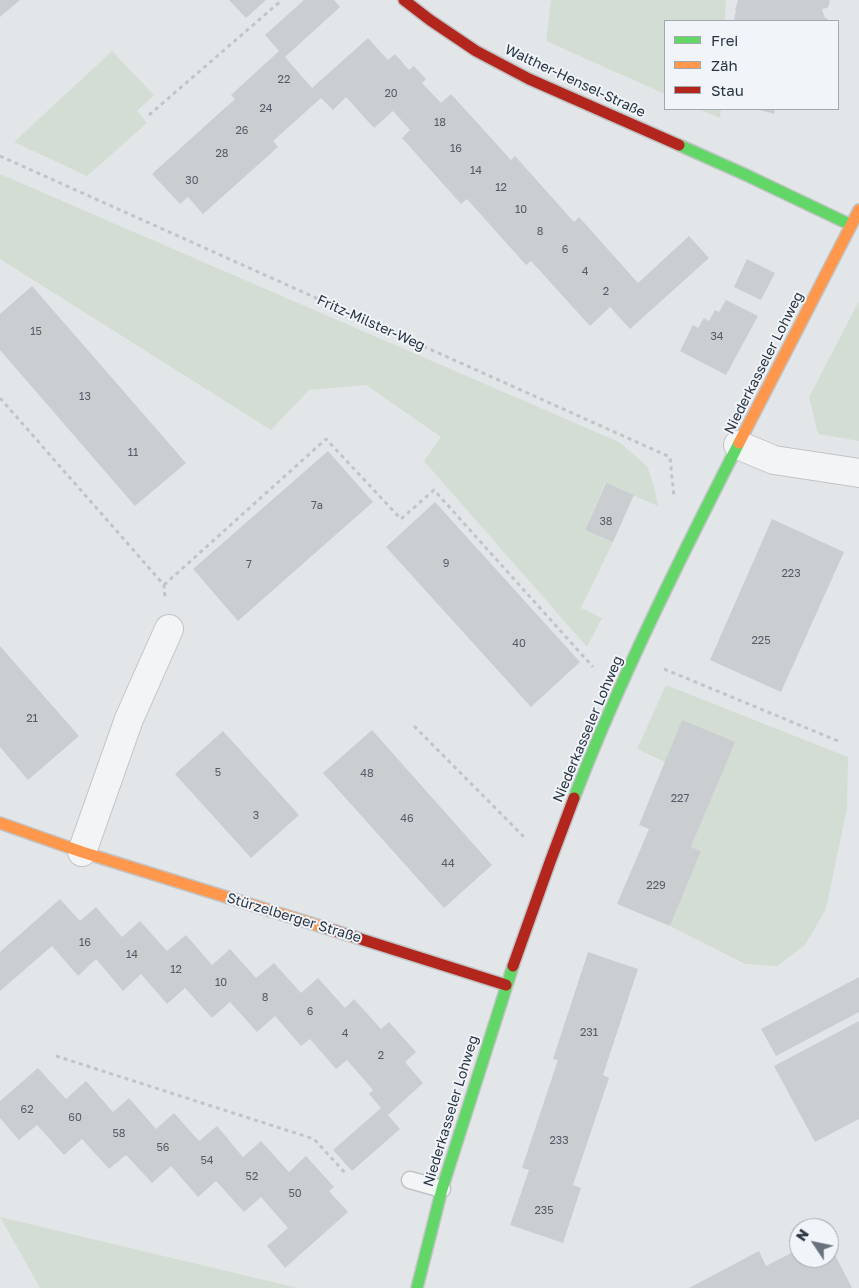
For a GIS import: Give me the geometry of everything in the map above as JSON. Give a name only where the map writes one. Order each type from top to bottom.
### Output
[{"type":"street","name":"Walther-Hensel-Straße","points":[[404,0],[476,51],[529,79],[744,174],[851,225]]},
{"type":"street","name":"Niederkasseler Lohweg","points":[[417,1288],[442,1189],[506,985],[591,755],[634,656],[738,445],[859,210]]},
{"type":"street","points":[[738,445],[774,460],[859,473]]},
{"type":"street","points":[[82,852],[129,719],[169,629]]},
{"type":"street","name":"Stürzelberger Straße","points":[[0,823],[82,852],[506,985]]},
{"type":"lane","points":[[410,1180],[442,1189]]},
{"type":"path","points":[[148,115],[282,0]]},
{"type":"path","name":"Fritz-Milster-Weg","points":[[0,156],[670,457],[675,509],[700,522]]},
{"type":"path","points":[[0,398],[164,585],[169,629]]},
{"type":"path","points":[[164,585],[326,439],[401,519],[434,490],[593,667],[593,675]]},
{"type":"path","points":[[634,656],[838,741]]},
{"type":"path","points":[[414,726],[550,862]]},
{"type":"path","points":[[56,1056],[314,1139],[347,1175]]},
{"type":"shaded area","points":[[551,0],[726,0],[725,20],[664,20],[664,94],[546,41]]},
{"type":"shaded area","points":[[112,51],[154,95],[137,111],[147,123],[87,176],[14,142]]},
{"type":"shaded area","points":[[700,110],[721,110],[720,118]]},
{"type":"shaded area","points":[[0,174],[619,442],[647,466],[658,506],[605,483],[585,530],[613,542],[581,608],[602,618],[587,647],[424,461],[441,437],[366,385],[309,390],[271,430],[0,259]]},
{"type":"shaded area","points":[[859,301],[859,441],[818,434],[809,397]]},
{"type":"shaded area","points":[[666,685],[848,757],[847,808],[826,909],[805,945],[777,966],[745,964],[670,926],[701,851],[691,847],[734,742],[665,762],[637,749]]},
{"type":"shaded area","points":[[0,1217],[298,1288],[40,1288]]},
{"type":"building","points":[[0,0],[20,0],[0,17]]},
{"type":"building","points":[[229,0],[266,0],[246,18]]},
{"type":"building","points":[[304,0],[334,0],[340,7],[285,57],[312,88],[368,38],[388,60],[395,54],[409,70],[414,66],[426,79],[422,83],[441,103],[451,94],[511,160],[515,156],[574,222],[579,217],[638,283],[689,236],[709,258],[630,329],[610,307],[590,326],[531,261],[526,265],[467,199],[461,204],[402,138],[410,130],[393,111],[374,128],[346,97],[333,110],[321,98],[273,141],[278,147],[203,214],[188,197],[180,204],[152,174],[235,99],[231,95],[279,51],[265,35]]},
{"type":"building","points":[[738,0],[829,0],[830,3],[827,8],[822,9],[828,20],[734,20]]},
{"type":"building","points":[[760,110],[775,110],[774,114]]},
{"type":"building","points":[[747,259],[775,273],[761,300],[734,287]]},
{"type":"building","points":[[32,286],[186,463],[135,506],[0,350],[0,314]]},
{"type":"building","points":[[726,300],[758,316],[726,375],[680,351],[693,325],[698,328],[704,318],[709,321],[715,310],[719,312]]},
{"type":"building","points":[[328,451],[373,502],[238,621],[193,569]]},
{"type":"building","points":[[606,483],[634,495],[613,542],[585,530]]},
{"type":"building","points":[[435,502],[580,662],[531,707],[386,547]]},
{"type":"building","points":[[772,519],[844,552],[781,692],[710,660]]},
{"type":"building","points":[[0,646],[79,736],[28,780],[0,747]]},
{"type":"building","points":[[682,720],[735,742],[691,847],[701,851],[670,926],[617,904],[649,829],[639,825]]},
{"type":"building","points":[[372,730],[492,865],[444,908],[323,773]]},
{"type":"building","points":[[223,731],[299,815],[251,858],[175,774]]},
{"type":"building","points":[[60,899],[80,921],[96,907],[122,937],[140,921],[167,951],[186,935],[212,965],[230,949],[256,978],[274,963],[301,993],[318,978],[345,1008],[354,999],[381,1029],[389,1022],[416,1052],[405,1062],[423,1083],[388,1115],[400,1129],[352,1171],[333,1150],[381,1108],[369,1094],[373,1090],[347,1060],[336,1069],[310,1039],[301,1046],[275,1016],[257,1032],[230,1002],[212,1018],[185,988],[167,1004],[141,974],[123,991],[96,959],[78,976],[52,946],[0,991],[0,952]]},
{"type":"building","points":[[588,952],[638,969],[603,1075],[609,1078],[573,1185],[581,1188],[563,1243],[510,1225],[529,1170],[522,1168],[558,1060],[553,1059]]},
{"type":"building","points":[[859,977],[859,1012],[776,1056],[761,1029]]},
{"type":"building","points":[[859,1021],[859,1119],[815,1142],[774,1066]]},
{"type":"building","points":[[38,1068],[66,1099],[86,1081],[113,1112],[129,1098],[156,1129],[174,1113],[199,1141],[217,1126],[243,1157],[261,1141],[289,1172],[306,1156],[334,1187],[329,1191],[348,1212],[285,1268],[267,1246],[288,1228],[261,1197],[244,1212],[216,1181],[198,1197],[171,1166],[152,1183],[126,1155],[109,1169],[82,1139],[64,1155],[37,1125],[19,1140],[0,1118],[0,1101]]},
{"type":"building","points":[[759,1251],[766,1266],[789,1254],[789,1268],[839,1268],[839,1263],[852,1288],[689,1288]]},
{"type":"traffic: fast","points":[[679,145],[851,225]]},
{"type":"traffic: fast","points":[[574,798],[631,663],[673,574],[739,443]]},
{"type":"traffic: fast","points":[[417,1288],[442,1189],[513,966]]},
{"type":"traffic: slow","points":[[739,443],[859,210]]},
{"type":"traffic: slow","points":[[0,823],[82,852],[326,928]]},
{"type":"traffic: jam","points":[[404,0],[476,51],[529,79],[679,145]]},
{"type":"traffic: jam","points":[[513,966],[574,798]]},
{"type":"traffic: jam","points":[[326,928],[506,985]]}]
